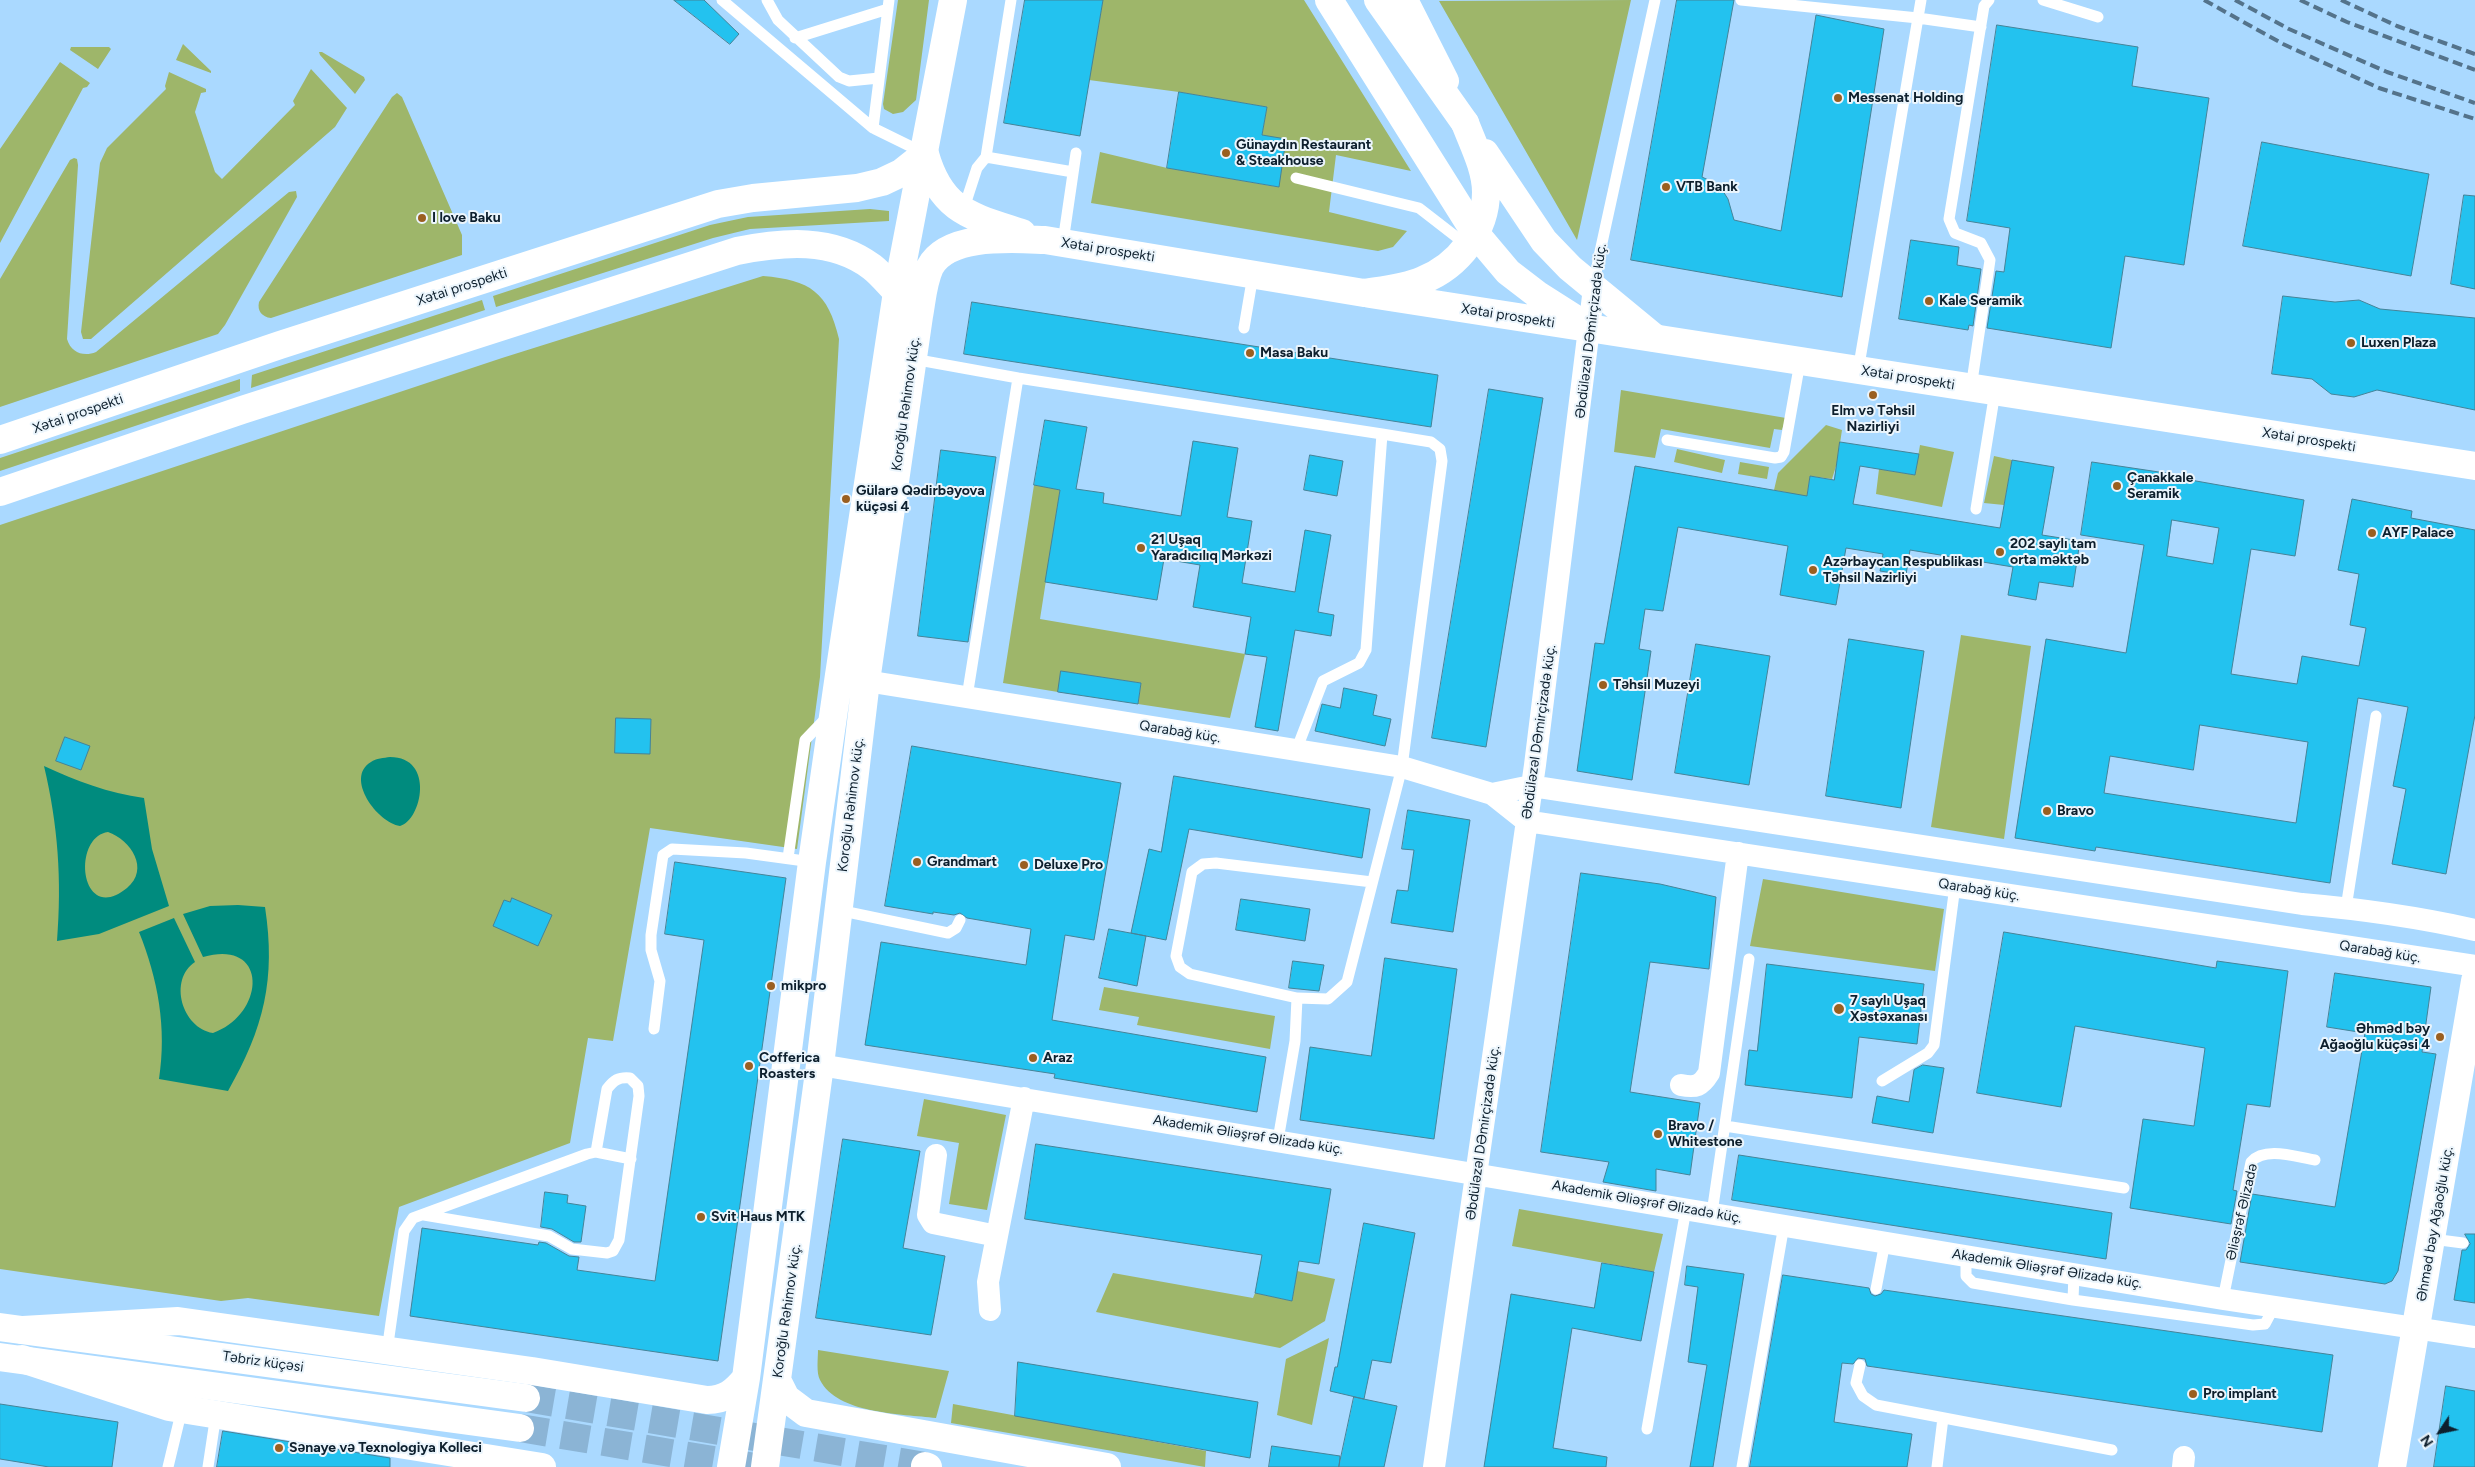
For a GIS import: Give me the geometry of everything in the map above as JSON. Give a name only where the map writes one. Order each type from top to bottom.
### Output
[{"type":"main road","name":"Koroğlu Rəhimov küç.","points":[[731,1467],[746,1378],[800,860],[834,711],[897,292],[925,154],[953,0]]},
{"type":"main road","points":[[1329,0],[1472,240],[1508,272],[1538,295],[1590,328]]},
{"type":"main road","points":[[1378,0],[1465,123],[1525,216],[1544,241],[1570,268],[1655,338]]},
{"type":"main road","points":[[1364,294],[1423,280],[1458,258],[1472,240],[1484,209],[1486,191],[1481,166],[1465,123],[1404,0]]},
{"type":"main road","points":[[925,154],[936,186],[946,198],[962,211],[987,222],[1054,241]]},
{"type":"main road","name":"Xətai prospekti","points":[[0,440],[280,345],[718,204],[753,198],[856,188],[882,182],[901,173],[925,154]]},
{"type":"main road","name":"Koroğlu Rəhimov küç.","points":[[765,1467],[820,1065],[866,681],[926,278],[931,265],[945,252],[965,244],[994,239],[1054,241]]},
{"type":"main road","name":"Xətai prospekti","points":[[1054,241],[1364,294],[2475,466]]},
{"type":"main road","points":[[0,492],[252,407],[737,251],[792,243],[820,245],[839,250],[860,259],[873,268],[897,292]]},
{"type":"main road","name":"Əhməd bəy Ağaoğlu küç.","points":[[2392,1467],[2432,1239],[2470,1043],[2475,981]]},
{"type":"main road","points":[[12,1328],[178,1320],[708,1400],[717,1400],[729,1396],[746,1378]]},
{"type":"main road","name":"Təbriz küçəsi","points":[[12,1328],[526,1398]]},
{"type":"main road","points":[[11,1358],[168,1407],[542,1467]]},
{"type":"main road","points":[[11,1358],[520,1428]]},
{"type":"main road","points":[[778,1382],[786,1398],[806,1413],[1107,1467]]},
{"type":"street","name":"Əbdüləzəl DƏmirçizadə küç.","points":[[1434,1467],[1478,1173],[1531,786],[1594,288]]},
{"type":"street","name":"Qarabağ küç.","points":[[866,681],[1402,767],[1492,794],[1526,821],[2475,966]]},
{"type":"street","name":"Qarabağ küç.","points":[[1492,794],[1531,786],[2302,904],[2346,908],[2475,930]]},
{"type":"street","points":[[1681,1085],[1694,1087],[1703,1083],[1709,1073],[1738,853]]},
{"type":"street","points":[[2187,922],[2193,887]]},
{"type":"street","points":[[2296,939],[2302,904]]},
{"type":"street","name":"Akademik Əliəşrəf Əlizadə küç.","points":[[820,1065],[1478,1173],[2223,1299],[2475,1337]]},
{"type":"street","points":[[990,1310],[988,1282],[1024,1098]]},
{"type":"street","points":[[936,1155],[928,1215],[933,1223],[997,1236]]},
{"type":"lane","points":[[722,0],[873,128],[925,154]]},
{"type":"lane","points":[[767,0],[778,20],[795,38],[839,77],[848,81],[879,78]]},
{"type":"lane","points":[[962,211],[977,168],[986,157],[1011,0]]},
{"type":"lane","name":"Əbdüləzəl DƏmirçizadə küç.","points":[[1594,288],[1598,261],[1655,0]]},
{"type":"lane","points":[[1741,0],[1918,18],[1981,27]]},
{"type":"lane","points":[[1858,371],[1921,0]]},
{"type":"lane","points":[[1976,509],[1990,260],[1981,243],[1955,234],[1949,219],[1984,6],[1989,0]]},
{"type":"lane","points":[[2043,0],[2098,17]]},
{"type":"lane","points":[[795,38],[889,4],[873,128]]},
{"type":"lane","points":[[1054,241],[1073,172],[1076,153]]},
{"type":"lane","points":[[986,157],[995,157],[1073,172]]},
{"type":"lane","points":[[1296,178],[1419,208],[1472,240]]},
{"type":"lane","points":[[1244,328],[1253,275]]},
{"type":"lane","points":[[913,358],[1018,378],[1431,442],[1440,449],[1442,462],[1402,767],[1346,982],[1328,999],[1297,998],[1190,974],[1180,967],[1176,956],[1192,872],[1203,864],[1216,863],[1372,882]]},
{"type":"lane","points":[[1667,440],[1775,458],[1781,456],[1784,452],[1800,362]]},
{"type":"lane","points":[[967,697],[1018,378]]},
{"type":"lane","points":[[1298,751],[1299,743],[1323,681],[1359,663],[1366,650],[1382,434]]},
{"type":"lane","points":[[2346,908],[2376,716]]},
{"type":"lane","points":[[654,1029],[660,981],[651,950],[650,935],[663,855],[672,849],[800,860]]},
{"type":"lane","points":[[1882,1080],[1928,1053],[1934,1045],[1955,886]]},
{"type":"lane","points":[[838,910],[948,933],[956,928],[960,920]]},
{"type":"lane","points":[[1712,1213],[1749,959]]},
{"type":"lane","points":[[1278,1140],[1295,1041],[1297,998]]},
{"type":"lane","points":[[424,1215],[549,1236],[567,1248],[606,1252],[617,1246],[619,1240],[640,1096],[638,1086],[630,1078],[620,1077],[613,1081],[607,1089],[596,1152]]},
{"type":"lane","points":[[1725,1126],[2124,1188]]},
{"type":"lane","points":[[386,1351],[404,1231],[413,1218],[596,1152],[631,1159]]},
{"type":"lane","name":"Əliəşrəf Əlizadə","points":[[2223,1299],[2251,1162],[2256,1156],[2264,1153],[2315,1160]]},
{"type":"lane","points":[[1647,1429],[1686,1208]]},
{"type":"lane","points":[[1742,1467],[1784,1225]]},
{"type":"lane","points":[[2432,1239],[2463,1243]]},
{"type":"lane","points":[[1876,1289],[1885,1242]]},
{"type":"lane","points":[[1966,1256],[1966,1276],[1973,1283],[2073,1300],[2253,1325],[2265,1324],[2274,1307]]},
{"type":"lane","points":[[2073,1300],[2074,1274]]},
{"type":"lane","points":[[1860,1365],[1856,1383],[1863,1396],[1876,1405],[2112,1450]]},
{"type":"lane","points":[[168,1467],[182,1409]]},
{"type":"lane","points":[[208,1467],[216,1414]]},
{"type":"lane","points":[[1937,1467],[1943,1418]]},
{"type":"shaded area","points":[[898,0],[929,0],[916,100],[903,112],[893,114],[884,109],[883,104]]},
{"type":"shaded area","points":[[1103,0],[1304,0],[1411,171],[1336,155],[1329,212],[1407,231],[1393,247],[1378,251],[1091,203],[1100,152],[1167,168],[1278,187],[1286,140],[1262,135],[1267,107],[1179,92],[1089,80]]},
{"type":"shaded area","points":[[1631,0],[1577,240],[1439,1]]},
{"type":"shaded area","points":[[183,44],[211,71],[211,73],[176,60]]},
{"type":"shaded area","points":[[71,47],[109,47],[111,49],[98,69],[70,50]]},
{"type":"shaded area","points":[[319,52],[364,77],[365,80],[355,94],[320,55]]},
{"type":"shaded area","points":[[60,62],[90,83],[87,87],[83,88],[0,243],[0,149]]},
{"type":"shaded area","points":[[311,69],[347,108],[335,127],[91,339],[83,339],[81,332],[100,163],[107,148],[166,89],[165,86],[169,72],[206,89],[206,92],[201,93],[195,112],[215,172],[222,179],[295,105],[293,101]]},
{"type":"shaded area","points":[[397,93],[402,97],[462,235],[462,255],[271,318],[265,316],[260,311],[259,302],[392,97]]},
{"type":"shaded area","points":[[77,159],[78,165],[67,339],[75,351],[83,354],[96,352],[289,192],[296,191],[297,197],[225,325],[218,334],[0,407],[0,279],[70,160]]},
{"type":"shaded area","points":[[870,209],[889,211],[889,221],[750,229],[713,238],[496,307],[493,296],[710,225],[748,217]]},
{"type":"shaded area","points":[[763,276],[793,281],[805,285],[814,291],[823,299],[829,310],[839,339],[820,677],[797,849],[650,828],[613,1041],[588,1038],[570,1143],[399,1207],[379,1316],[248,1298],[221,1301],[0,1269],[0,525],[502,358]]},
{"type":"shaded area","points":[[482,300],[485,310],[251,388],[252,375]]},
{"type":"shaded area","points":[[240,379],[240,391],[0,471],[0,458]]},
{"type":"shaded area","points":[[1621,390],[1786,418],[1782,430],[1774,429],[1770,448],[1661,429],[1655,458],[1614,452]]},
{"type":"shaded area","points":[[1826,425],[1842,430],[1837,463],[1832,479],[1810,476],[1805,508],[1785,492],[1774,490],[1778,473]]},
{"type":"shaded area","points":[[1920,445],[1954,452],[1942,507],[1876,494],[1879,469],[1915,475]]},
{"type":"shaded area","points":[[1677,449],[1725,460],[1722,473],[1674,462]]},
{"type":"shaded area","points":[[1994,456],[2012,460],[2004,505],[1984,503]]},
{"type":"shaded area","points":[[1740,462],[1769,467],[1767,479],[1738,474]]},
{"type":"shaded area","points":[[1034,485],[1060,490],[1040,619],[1245,654],[1230,718],[1138,704],[1141,683],[1066,672],[1058,692],[1003,683]]},
{"type":"shaded area","points":[[1961,635],[2031,646],[2004,839],[1931,827]]},
{"type":"shaded area","points":[[390,757],[404,760],[414,767],[419,777],[420,789],[414,813],[408,821],[400,826],[391,823],[374,809],[367,799],[361,778],[364,769],[373,761]]},
{"type":"shaded area","points":[[44,766],[93,786],[144,798],[152,849],[169,906],[99,934],[57,941],[58,853]],"holes":[[[108,832],[124,841],[135,856],[137,872],[134,880],[127,888],[111,897],[99,896],[91,888],[86,876],[85,862],[89,848],[96,837]]]},
{"type":"shaded area","points":[[1763,879],[1944,909],[1935,971],[1750,946]]},
{"type":"shaded area","points":[[238,905],[265,907],[268,933],[268,980],[264,1002],[251,1046],[228,1091],[159,1079],[162,1041],[159,1004],[146,950],[139,932],[174,918],[195,962],[187,970],[182,980],[182,1002],[193,1022],[202,1029],[213,1033],[230,1024],[243,1010],[251,996],[253,981],[249,968],[240,958],[225,954],[203,957],[183,914],[210,906]]},
{"type":"shaded area","points":[[1104,987],[1275,1016],[1270,1049],[1137,1025],[1139,1017],[1099,1010]]},
{"type":"shaded area","points":[[924,1099],[1006,1115],[987,1210],[949,1204],[959,1143],[917,1136]]},
{"type":"shaded area","points":[[1519,1209],[1663,1234],[1654,1272],[1512,1246]]},
{"type":"shaded area","points":[[1297,1271],[1335,1279],[1325,1321],[1280,1348],[1096,1312],[1113,1273],[1253,1298],[1255,1293],[1292,1301]]},
{"type":"shaded area","points":[[1329,1338],[1312,1425],[1277,1415],[1286,1359]]},
{"type":"shaded area","points":[[818,1350],[949,1371],[936,1418],[872,1410],[841,1400],[828,1391],[820,1380]]},
{"type":"shaded area","points":[[953,1404],[1206,1451],[1205,1467],[951,1423]]},
{"type":"building","points":[[674,0],[704,0],[739,34],[730,44]]},
{"type":"building","points":[[1025,0],[1103,0],[1080,136],[1004,123]]},
{"type":"building","name":"Messenat Holding","points":[[1677,0],[1734,0],[1702,177],[1719,185],[1728,199],[1734,220],[1781,231],[1816,15],[1884,29],[1842,297],[1631,260]]},
{"type":"building","points":[[1997,25],[2138,47],[2132,86],[2209,98],[2184,265],[2125,256],[2111,348],[1987,328],[1996,271],[2004,272],[2010,228],[1967,221]]},
{"type":"building","name":"Günaydın Restaurant & Steakhouse","points":[[1179,92],[1267,107],[1262,135],[1286,139],[1279,187],[1167,168]]},
{"type":"building","points":[[2262,142],[2429,174],[2411,276],[2243,246]]},
{"type":"building","points":[[2464,195],[2475,196],[2475,289],[2451,284]]},
{"type":"building","points":[[1911,240],[1959,247],[1957,265],[1981,269],[1973,326],[1969,325],[1968,330],[1899,319]]},
{"type":"building","points":[[2283,296],[2335,302],[2359,300],[2380,309],[2475,318],[2475,410],[2377,390],[2354,397],[2331,394],[2312,379],[2272,374]]},
{"type":"building","points":[[972,302],[1438,375],[1431,427],[964,354]]},
{"type":"building","points":[[1489,389],[1543,398],[1486,747],[1432,738]]},
{"type":"building","points":[[1045,420],[1087,427],[1076,489],[1104,493],[1103,503],[1181,516],[1193,441],[1238,448],[1227,517],[1252,521],[1242,583],[1295,592],[1305,530],[1331,535],[1318,612],[1334,615],[1331,636],[1295,630],[1278,731],[1255,727],[1267,657],[1245,654],[1251,617],[1193,607],[1200,565],[1164,559],[1157,600],[1045,582],[1060,490],[1034,485]]},
{"type":"building","points":[[1840,442],[1919,454],[1915,475],[1860,466],[1853,504],[2000,528],[2012,460],[2054,467],[2042,535],[2080,541],[2073,587],[2039,582],[2036,600],[2008,595],[2013,567],[1910,550],[1906,575],[1880,571],[1883,554],[1846,548],[1836,605],[1780,595],[1788,546],[1678,527],[1663,611],[1645,609],[1639,649],[1651,651],[1632,780],[1577,771],[1595,643],[1604,644],[1635,466],[1807,496],[1810,476],[1834,480]]},
{"type":"building","points":[[941,450],[996,457],[968,642],[918,636]]},
{"type":"building","points":[[1310,455],[1343,461],[1337,496],[1304,490]]},
{"type":"building","points":[[2092,462],[2179,475],[2179,478],[2304,500],[2295,556],[2251,549],[2231,674],[2297,684],[2302,656],[2359,666],[2366,628],[2350,625],[2359,574],[2338,570],[2352,499],[2412,511],[2411,518],[2475,530],[2475,715],[2446,874],[2392,864],[2406,789],[2393,786],[2408,707],[2358,698],[2330,883],[2096,847],[2095,851],[2015,838],[2046,639],[2126,653],[2144,545],[2081,535]],"holes":[[[2172,520],[2219,528],[2213,564],[2167,556]],[[2200,725],[2308,742],[2296,823],[2104,793],[2110,756],[2193,770]]]},
{"type":"building","points":[[1849,639],[1924,651],[1901,808],[1826,796]]},
{"type":"building","points":[[1696,644],[1770,656],[1749,785],[1675,773]]},
{"type":"building","points":[[1061,671],[1141,683],[1138,704],[1058,692]]},
{"type":"building","points":[[1344,688],[1377,695],[1373,715],[1391,719],[1385,746],[1315,731],[1322,704],[1340,708]]},
{"type":"building","points":[[616,718],[651,719],[650,754],[615,753]]},
{"type":"building","points":[[65,737],[90,746],[81,770],[56,761]]},
{"type":"building","points":[[912,746],[1121,783],[1094,940],[1065,935],[1052,1020],[1266,1057],[1257,1112],[1054,1078],[1055,1074],[865,1045],[881,942],[1026,965],[1031,929],[967,918],[960,913],[954,915],[933,912],[933,914],[885,906]]},
{"type":"building","points":[[1174,776],[1370,809],[1362,858],[1189,829],[1166,940],[1131,933],[1149,849],[1161,852]]},
{"type":"building","points":[[1408,810],[1470,820],[1453,932],[1391,923],[1397,890],[1408,891],[1414,850],[1402,849]]},
{"type":"building","points":[[675,862],[786,878],[718,1361],[410,1316],[422,1228],[538,1245],[539,1242],[546,1243],[569,1256],[579,1257],[577,1270],[655,1281],[704,940],[665,934]]},
{"type":"building","points":[[1581,873],[1660,884],[1716,897],[1709,969],[1650,962],[1630,1092],[1700,1103],[1690,1175],[1656,1169],[1656,1191],[1603,1182],[1609,1162],[1541,1152]]},
{"type":"building","points":[[512,898],[552,915],[538,946],[493,926],[504,900],[510,902]]},
{"type":"building","points":[[1241,899],[1310,909],[1305,941],[1236,930]]},
{"type":"building","points":[[1109,929],[1146,936],[1137,986],[1099,978]]},
{"type":"building","points":[[2004,932],[2216,968],[2217,961],[2288,971],[2270,1107],[2247,1104],[2233,1190],[2237,1191],[2231,1224],[2130,1208],[2143,1119],[2194,1126],[2205,1048],[2075,1026],[2061,1107],[1977,1093]]},
{"type":"building","points":[[1385,958],[1457,969],[1434,1139],[1300,1120],[1310,1047],[1371,1056]]},
{"type":"building","points":[[1293,961],[1324,965],[1319,991],[1289,988]]},
{"type":"building","points":[[1767,964],[1924,984],[1917,1044],[1859,1037],[1852,1098],[1745,1085],[1749,1050],[1757,1051]]},
{"type":"building","points":[[2335,973],[2431,987],[2422,1052],[2436,1054],[2398,1271],[2392,1281],[2385,1284],[2240,1262],[2252,1194],[2335,1207],[2365,1033],[2327,1027]]},
{"type":"building","points":[[1923,1065],[1944,1068],[1933,1133],[1872,1123],[1877,1096],[1909,1102],[1914,1070]]},
{"type":"building","points":[[843,1139],[920,1151],[903,1248],[945,1256],[931,1335],[816,1318]]},
{"type":"building","points":[[1036,1144],[1331,1189],[1319,1264],[1299,1261],[1292,1301],[1255,1293],[1262,1255],[1025,1219]]},
{"type":"building","points":[[1739,1155],[2112,1213],[2106,1259],[1732,1200]]},
{"type":"building","points":[[545,1192],[568,1195],[567,1203],[586,1206],[581,1242],[574,1242],[552,1229],[541,1227]]},
{"type":"building","points":[[1364,1223],[1415,1233],[1391,1363],[1372,1360],[1364,1399],[1330,1391],[1335,1367],[1337,1367]]},
{"type":"building","points":[[2465,1234],[2475,1234],[2475,1303],[2454,1300],[2462,1250],[2466,1250],[2470,1244]]},
{"type":"building","points":[[1602,1263],[1654,1272],[1641,1341],[1572,1328],[1553,1448],[1607,1457],[1606,1467],[1484,1467],[1511,1294],[1594,1308]]},
{"type":"building","points":[[1687,1266],[1744,1274],[1713,1467],[1690,1467],[1707,1365],[1688,1362],[1698,1287],[1685,1285]]},
{"type":"building","name":"Pro implant","points":[[1783,1275],[1869,1288],[1871,1294],[1875,1296],[1881,1294],[1884,1290],[2333,1355],[2322,1432],[1867,1366],[1865,1359],[1858,1358],[1853,1364],[1842,1363],[1834,1422],[1912,1434],[1907,1467],[1750,1467]]},
{"type":"building","points":[[1018,1362],[1258,1402],[1250,1458],[1015,1416]]},
{"type":"building","points":[[2446,1386],[2475,1391],[2475,1467],[2434,1467]]},
{"type":"building","points":[[1354,1397],[1397,1406],[1384,1467],[1339,1467]]},
{"type":"building","points":[[0,1404],[118,1422],[112,1467],[49,1467],[0,1459]]},
{"type":"building","name":"Sənaye və Texnologiya Kolleci","points":[[223,1431],[390,1458],[390,1467],[217,1467]]},
{"type":"building","points":[[1272,1446],[1340,1456],[1339,1467],[1269,1467]]},
{"type":"tunnel","points":[[526,1398],[925,1466]]},
{"type":"tunnel","points":[[520,1428],[755,1467]]},
{"type":"railway","points":[[2204,0],[2283,44],[2379,88],[2475,119]]},
{"type":"railway","points":[[2235,0],[2289,29],[2387,72],[2475,103]]},
{"type":"railway","points":[[2300,0],[2347,22],[2475,70]]},
{"type":"railway","points":[[2341,0],[2397,26],[2475,54]]},
{"type":"place","name":"Messenat Holding","points":[[1838,98]]},
{"type":"place","name":"Günaydın Restaurant & Steakhouse","points":[[1226,153]]},
{"type":"place","name":"VTB Bank","points":[[1666,187]]},
{"type":"place","name":"I love Baku","points":[[422,218]]},
{"type":"place","name":"Kale Seramik","points":[[1929,301]]},
{"type":"place","name":"Luxen Plaza","points":[[2351,343]]},
{"type":"place","name":"Masa Baku","points":[[1250,353]]},
{"type":"place","name":"Elm və Təhsil Nazirliyi","points":[[1873,395]]},
{"type":"place","name":"Çanakkale Seramik","points":[[2117,486]]},
{"type":"place","name":"Gülarə Qədirbəyova küçəsi 4","points":[[846,499]]},
{"type":"place","name":"AYF Palace","points":[[2372,533]]},
{"type":"place","name":"21 Uşaq Yaradıcılıq Mərkəzi","points":[[1141,548]]},
{"type":"place","name":"202 saylı tam orta məktəb","points":[[2000,552]]},
{"type":"place","name":"Azərbaycan Respublikası Təhsil Nazirliyi","points":[[1813,570]]},
{"type":"place","name":"Təhsil Muzeyi","points":[[1603,685]]},
{"type":"place","name":"Bravo","points":[[2047,811]]},
{"type":"place","name":"Grandmart","points":[[917,862]]},
{"type":"place","name":"Deluxe Pro","points":[[1024,865]]},
{"type":"place","name":"mikpro","points":[[771,986]]},
{"type":"place","name":"7 saylı Uşaq Xəstəxanası","points":[[1839,1009]]},
{"type":"place","name":"Əhməd bəy Ağaoğlu küçəsi 4","points":[[2440,1037]]},
{"type":"place","name":"Araz","points":[[1033,1058]]},
{"type":"place","name":"Cofferica Roasters","points":[[749,1066]]},
{"type":"place","name":"Bravo / Whitestone","points":[[1658,1134]]},
{"type":"place","name":"Svit Haus MTK","points":[[701,1217]]},
{"type":"place","name":"Pro implant","points":[[2193,1394]]},
{"type":"place","name":"Sənaye və Texnologiya Kolleci","points":[[279,1448]]}]
